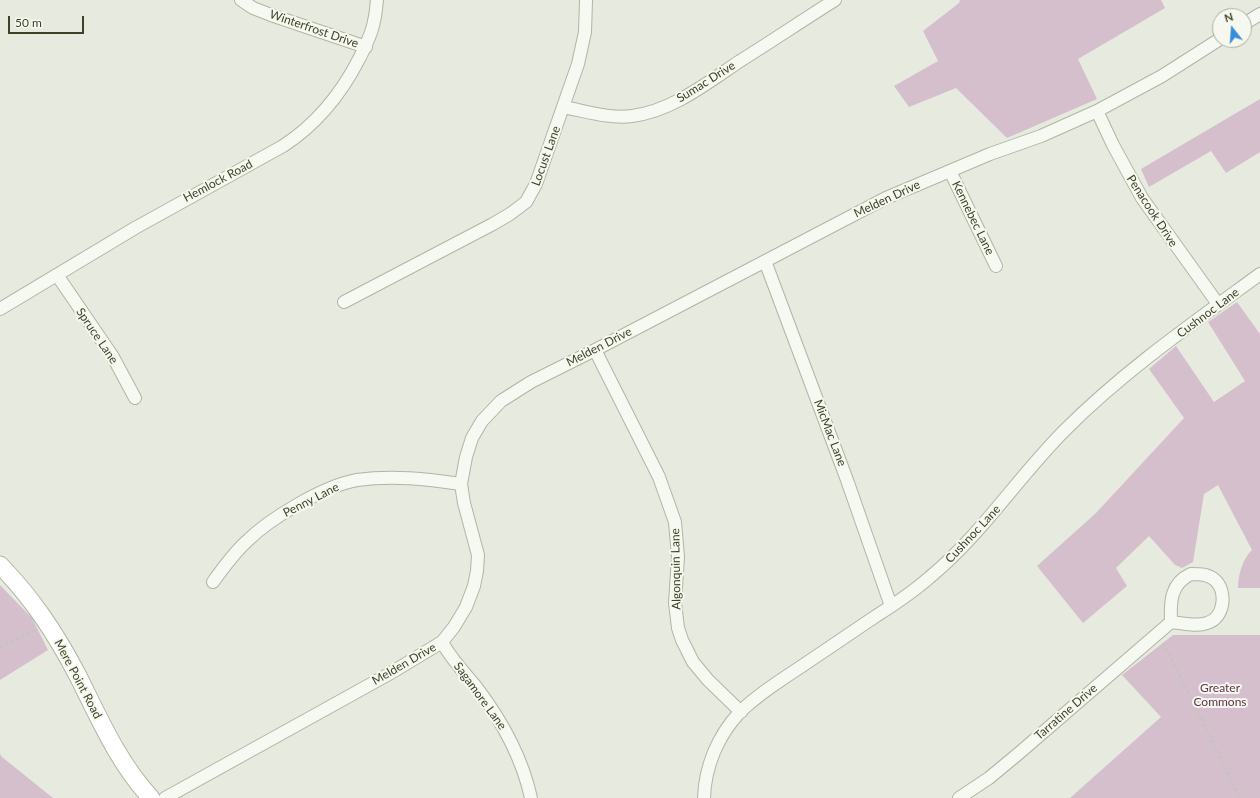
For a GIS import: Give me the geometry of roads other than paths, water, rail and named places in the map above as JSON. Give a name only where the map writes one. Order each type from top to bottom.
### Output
[{"type":"street","name":"Winterfrost Drive","points":[[241,0],[253,8],[271,15],[366,47]]},
{"type":"street","name":"Hemlock Road","points":[[0,309],[135,228],[284,146],[299,136],[339,94],[350,77],[366,47],[374,22],[377,0]]},
{"type":"street","name":"Locust Lane","points":[[344,302],[493,224],[526,202],[536,184],[578,64],[585,32],[586,0]]},
{"type":"street","name":"Sumac Drive","points":[[563,107],[613,116],[632,116],[644,114],[667,106],[698,88],[835,0]]},
{"type":"street","name":"Melden Drive","points":[[165,798],[389,674],[442,642],[454,627],[466,607],[474,586],[477,571],[478,555],[464,503],[461,484],[466,457],[472,438],[488,413],[516,390],[886,198],[990,154],[1041,136],[1097,110],[1162,76],[1212,44]]},
{"type":"street","name":"Penacook Drive","points":[[1097,110],[1113,145],[1142,198],[1218,304]]},
{"type":"street","name":"Kennebec Lane","points":[[950,170],[996,266]]},
{"type":"street","name":"MicMac Lane","points":[[765,262],[847,480],[891,606]]},
{"type":"street","name":"Cushnoc Lane","points":[[704,798],[708,770],[715,749],[725,731],[741,712],[781,680],[891,606],[931,577],[965,545],[1045,451],[1080,416],[1127,374],[1218,304],[1260,274]]},
{"type":"street","name":"Spruce Lane","points":[[57,275],[112,357],[135,398]]},
{"type":"street","name":"Algonquin Lane","points":[[595,350],[659,477],[675,522],[678,557],[675,604],[678,628],[682,640],[693,662],[708,680],[741,712]]},
{"type":"street","name":"Penny Lane","points":[[213,582],[234,554],[260,529],[291,509],[339,485],[374,479],[411,478],[461,484]]},
{"type":"street","name":"Mere Point Road","points":[[0,565],[29,597],[47,624],[67,656],[111,741],[140,785],[151,798]]},
{"type":"street","points":[[1191,574],[1207,575],[1215,580],[1221,589],[1223,600],[1221,611],[1216,618],[1210,623],[1202,625],[1171,622],[1174,592],[1178,583],[1184,577],[1191,574]]},
{"type":"street","name":"Tarratine Drive","points":[[959,798],[989,778],[1018,754],[1171,622]]},
{"type":"street","name":"Sagamore Lane","points":[[442,642],[446,651],[476,687],[504,727],[521,766],[531,798]]},
{"type":"park label","name":"Greater Commons","points":[[1220,695]]}]
